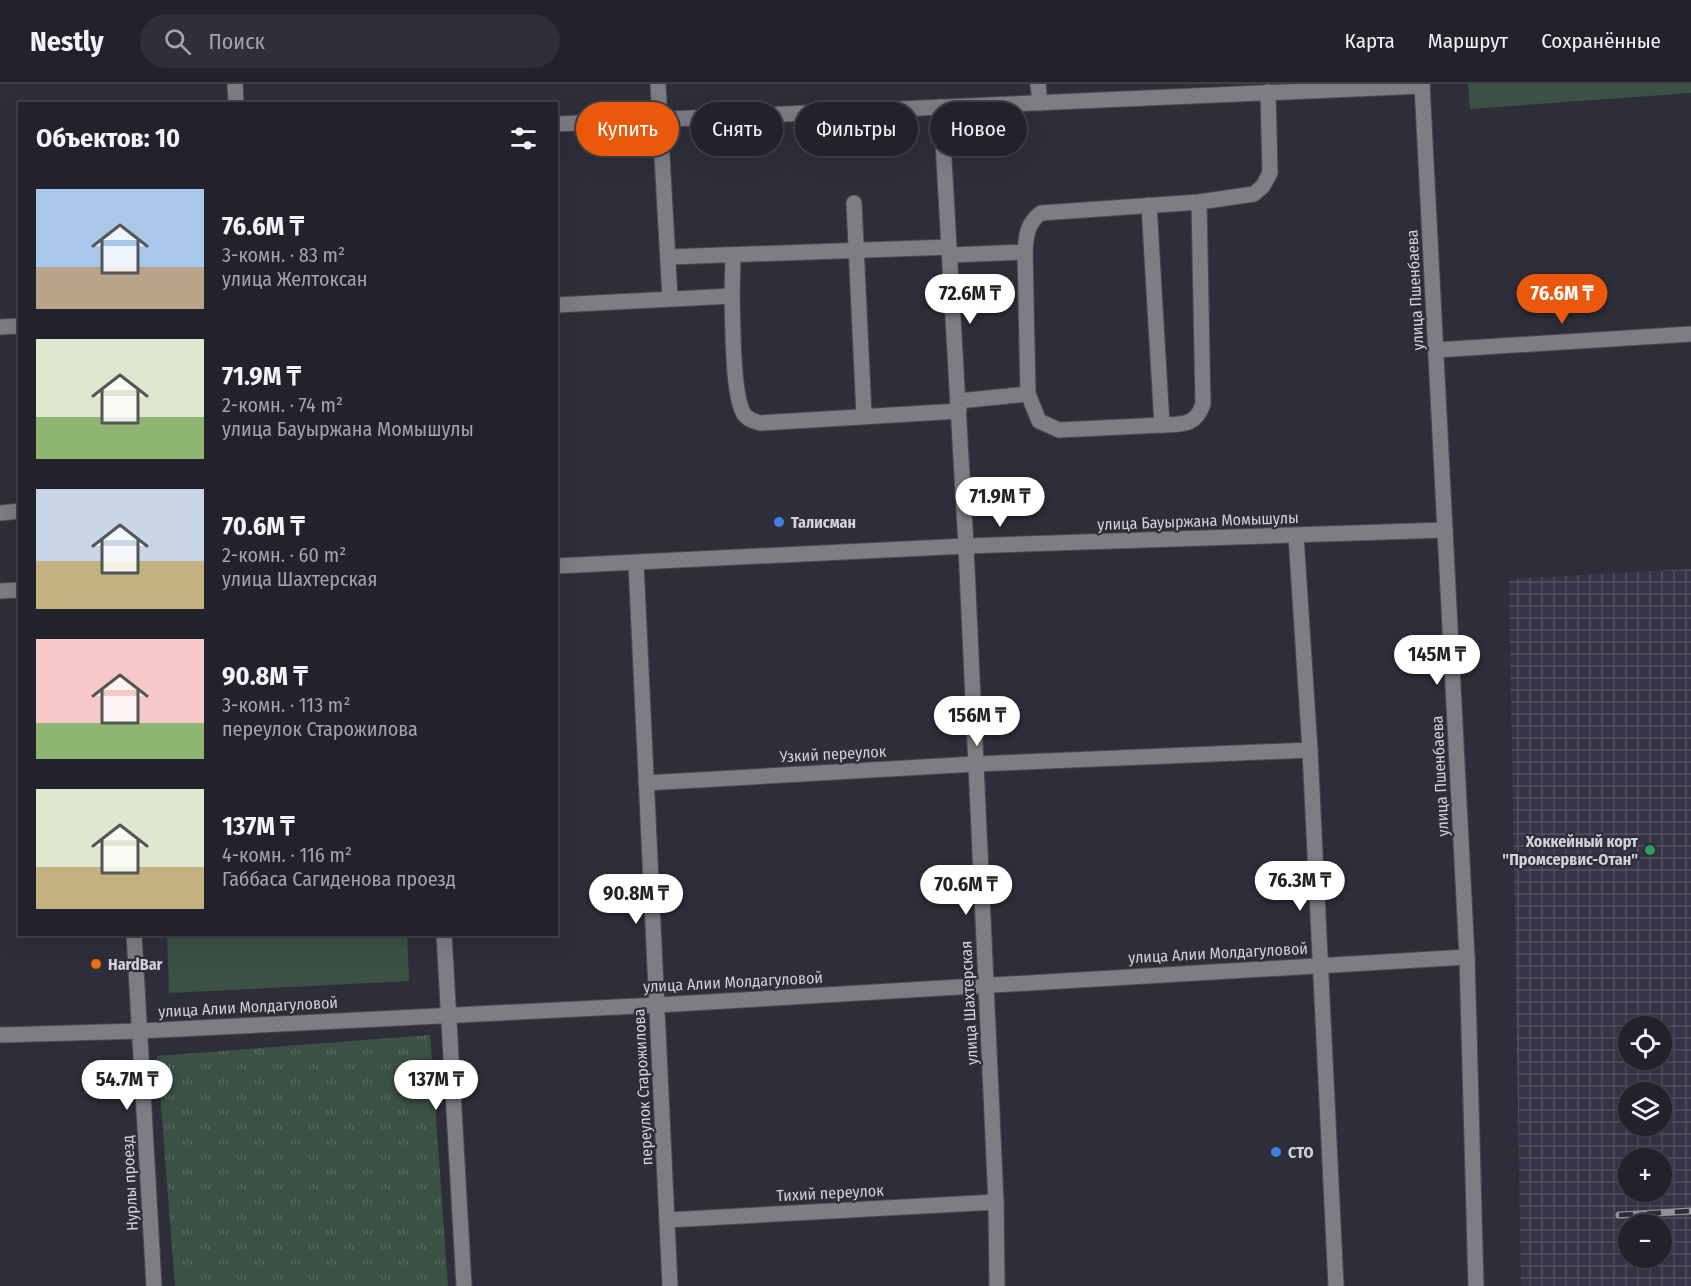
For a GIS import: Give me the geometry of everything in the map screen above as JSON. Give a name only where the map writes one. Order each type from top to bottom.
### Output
[{"type":"street","points":[[236,84],[236,102]]},
{"type":"street","points":[[658,84],[659,102]]},
{"type":"street","points":[[1038,84],[1040,103]]},
{"type":"street","points":[[1027,104],[1157,91],[1422,85]]},
{"type":"street","name":"улица Пшенбаева","points":[[1422,85],[1467,957],[1476,1286]]},
{"type":"street","points":[[1199,202],[1203,404],[1199,417],[1191,423],[1059,430],[1039,421],[1028,394],[1025,252],[1026,233],[1032,219],[1041,213],[1199,202],[1254,194],[1263,186],[1270,173],[1260,90]]},
{"type":"street","points":[[679,118],[930,107]]},
{"type":"street","points":[[558,124],[576,123]]},
{"type":"street","points":[[662,156],[670,298]]},
{"type":"street","name":"улица Шахтерская","points":[[944,156],[966,546],[996,1202],[997,1286]]},
{"type":"street","points":[[854,204],[864,415]]},
{"type":"street","points":[[1149,205],[1162,425]]},
{"type":"street","points":[[668,257],[858,252],[1025,252]]},
{"type":"street","points":[[733,255],[732,296],[736,375],[744,413],[750,420],[760,423],[864,415],[959,406],[1028,394]]},
{"type":"street","points":[[558,305],[732,296]]},
{"type":"street","points":[[0,327],[18,326]]},
{"type":"street","points":[[1436,350],[1691,334]]},
{"type":"street","points":[[0,513],[18,511]]},
{"type":"street","name":"улица Бауыржана Момышулы","points":[[558,566],[966,546],[1445,530]]},
{"type":"street","points":[[1296,536],[1310,750],[1336,1286]]},
{"type":"street","name":"переулок Старожилова","points":[[636,562],[670,1286]]},
{"type":"street","points":[[0,591],[18,590]]},
{"type":"street","name":"Узкий переулок","points":[[646,783],[975,764],[1310,750]]},
{"type":"street","name":"Нурлы проезд","points":[[134,936],[154,1286]]},
{"type":"street","points":[[444,936],[464,1286]]},
{"type":"street","name":"улица Алии Молдагуловой","points":[[0,1035],[139,1031],[447,1013],[657,1005],[1467,957]]},
{"type":"street","name":"Тихий переулок","points":[[667,1220],[996,1202]]},
{"type":"shaded area","points":[[1691,569],[1691,1286],[1521,1286],[1509,579]]},
{"type":"green space","points":[[1468,84],[1691,84],[1691,93],[1470,109]]},
{"type":"green space","points":[[167,936],[407,936],[409,981],[169,993]]},
{"type":"green space","points":[[430,1035],[448,1286],[175,1286],[157,1056]]},
{"type":"railway","points":[[1637,1214],[1691,1211]]},
{"type":"place","name":"Талисман","points":[[779,522]]},
{"type":"place","name":"Хоккейный корт \"Промсервис-Отан\"","points":[[1650,850]]},
{"type":"place","name":"HardBar","points":[[96,964]]},
{"type":"place","name":"СТО","points":[[1276,1152]]}]
